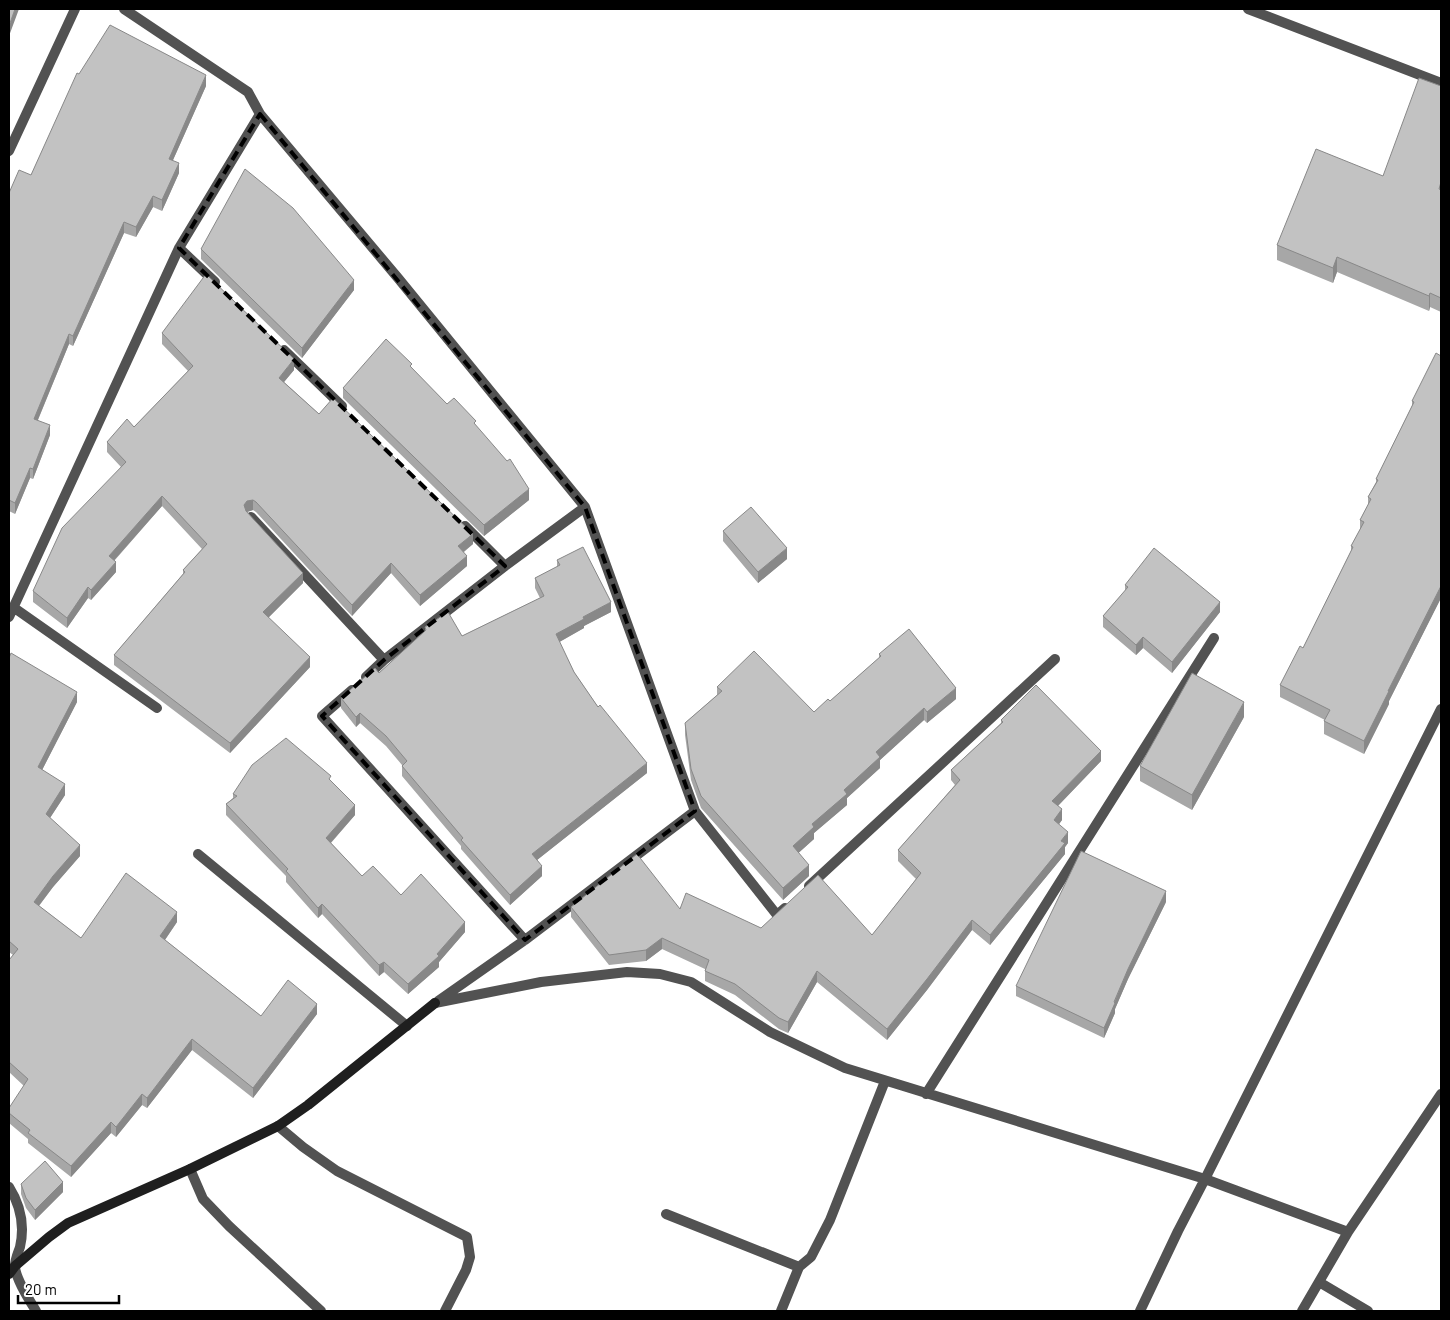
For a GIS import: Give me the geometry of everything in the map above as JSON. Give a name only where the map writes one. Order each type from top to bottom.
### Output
[{"type":"street","points":[[9,151],[75,9]]},
{"type":"street","points":[[124,9],[248,92],[260,114],[398,278],[585,508],[695,811],[777,915],[1055,660]]},
{"type":"street","points":[[1248,9],[1441,83]]},
{"type":"street","points":[[9,617],[179,248],[260,114]]},
{"type":"street","points":[[179,248],[222,289]]},
{"type":"street","points":[[278,344],[349,414]]},
{"type":"street","points":[[525,940],[322,716],[384,660],[505,566],[585,508]]},
{"type":"street","points":[[251,517],[384,660]]},
{"type":"street","points":[[456,517],[505,566]]},
{"type":"street","points":[[13,607],[157,708]]},
{"type":"street","points":[[926,1094],[1214,638]]},
{"type":"street","points":[[1140,1311],[1178,1231],[1441,709]]},
{"type":"street","points":[[12,1270],[68,1223],[190,1169],[278,1126],[308,1105],[435,1003],[525,940],[695,811]]},
{"type":"street","points":[[198,854],[407,1026]]},
{"type":"street","points":[[435,1003],[540,982],[627,972],[660,974],[691,982],[770,1032],[845,1068],[1205,1179],[1348,1232]]},
{"type":"street","points":[[781,1311],[799,1267],[811,1257],[830,1220],[885,1081]]},
{"type":"street","points":[[1302,1311],[1348,1232],[1441,1094]]},
{"type":"street","points":[[278,1126],[303,1147],[337,1170],[467,1237],[470,1257],[466,1270],[445,1311]]},
{"type":"street","points":[[190,1169],[203,1199],[229,1226],[320,1311]]},
{"type":"street","points":[[9,1187],[18,1203],[23,1230],[12,1270],[36,1311]]},
{"type":"street","points":[[666,1214],[799,1267]]},
{"type":"street","points":[[1320,1282],[1368,1311]]},
{"type":"highlighted area","points":[[260,114],[585,507],[695,811],[525,940],[322,716],[384,660],[505,566],[179,248]]},
{"type":"building","points":[[9,9],[15,9],[9,26]]},
{"type":"building","points":[[110,25],[206,75],[169,159],[179,163],[162,200],[153,196],[136,227],[124,222],[73,336],[69,334],[34,419],[50,425],[33,469],[30,468],[15,503],[9,500],[9,193],[19,170],[31,175],[77,73],[79,74]]},
{"type":"building","points":[[1419,78],[1441,86],[1441,182],[1439,189],[1441,190],[1441,298],[1430,293],[1429,296],[1337,257],[1333,268],[1277,245],[1316,149],[1383,176]]},
{"type":"building","points":[[245,169],[293,208],[354,280],[302,348],[201,249]]},
{"type":"building","points":[[206,274],[294,359],[279,378],[319,414],[333,398],[473,534],[458,546],[467,556],[420,595],[391,563],[352,605],[256,502],[253,500],[247,501],[244,505],[246,511],[303,573],[263,612],[310,657],[230,743],[114,655],[185,572],[183,570],[207,544],[162,496],[109,556],[116,562],[91,590],[88,587],[67,618],[33,591],[62,528],[126,462],[107,442],[127,419],[134,427],[193,366],[162,333]]},
{"type":"building","points":[[386,339],[412,364],[410,366],[447,404],[454,398],[476,421],[474,423],[507,461],[510,459],[529,489],[484,525],[343,388]]},
{"type":"building","points":[[1436,353],[1441,356],[1441,586],[1364,741],[1324,721],[1330,710],[1280,685],[1300,646],[1303,648],[1353,547],[1351,546],[1364,522],[1360,520],[1371,499],[1368,497],[1378,480],[1376,479]]},
{"type":"building","points":[[751,507],[787,548],[758,572],[723,531]]},
{"type":"building","points":[[583,547],[611,602],[556,634],[574,672],[598,707],[600,705],[647,763],[532,854],[542,866],[510,895],[461,840],[463,838],[402,766],[407,761],[386,736],[360,713],[356,717],[341,698],[375,668],[379,673],[426,630],[425,627],[448,612],[462,636],[544,596],[535,578],[560,565],[557,560]]},
{"type":"building","points":[[1154,548],[1220,602],[1172,662],[1143,637],[1136,645],[1103,616],[1128,587],[1125,585]]},
{"type":"building","points":[[909,629],[956,688],[927,712],[924,708],[876,752],[880,757],[844,790],[847,794],[812,824],[814,827],[793,846],[809,865],[783,888],[701,796],[691,769],[685,723],[722,691],[717,687],[754,651],[814,712],[828,699],[830,701],[881,656],[879,654]]},
{"type":"building","points":[[11,653],[77,692],[38,767],[65,784],[46,814],[80,845],[53,876],[34,902],[81,938],[126,873],[177,912],[160,936],[261,1016],[288,980],[317,1004],[253,1088],[192,1039],[147,1098],[142,1094],[116,1127],[111,1122],[71,1166],[28,1133],[30,1130],[9,1113],[9,1108],[28,1079],[9,1062],[9,960],[18,949],[9,941],[9,658]]},
{"type":"building","points":[[1192,673],[1244,702],[1192,795],[1140,766]]},
{"type":"building","points":[[1036,685],[1101,751],[1052,801],[1062,809],[1054,820],[1068,832],[1061,841],[1065,843],[990,935],[972,920],[887,1029],[817,971],[788,1022],[779,1018],[735,984],[705,971],[709,960],[662,938],[646,950],[609,955],[571,907],[637,854],[680,909],[686,893],[761,928],[818,875],[872,935],[921,873],[898,850],[960,780],[951,770],[1003,722],[1001,720]]},
{"type":"building","points":[[286,738],[331,776],[329,779],[355,805],[326,838],[362,876],[373,866],[401,895],[421,874],[465,922],[437,954],[439,956],[408,984],[384,962],[379,965],[322,904],[318,908],[286,871],[288,869],[226,804],[237,796],[233,794],[252,765]]},
{"type":"building","points":[[1081,851],[1166,891],[1128,969],[1104,1028],[1016,986]]},
{"type":"building","points":[[45,1161],[63,1182],[35,1210],[26,1198],[21,1184]]}]
